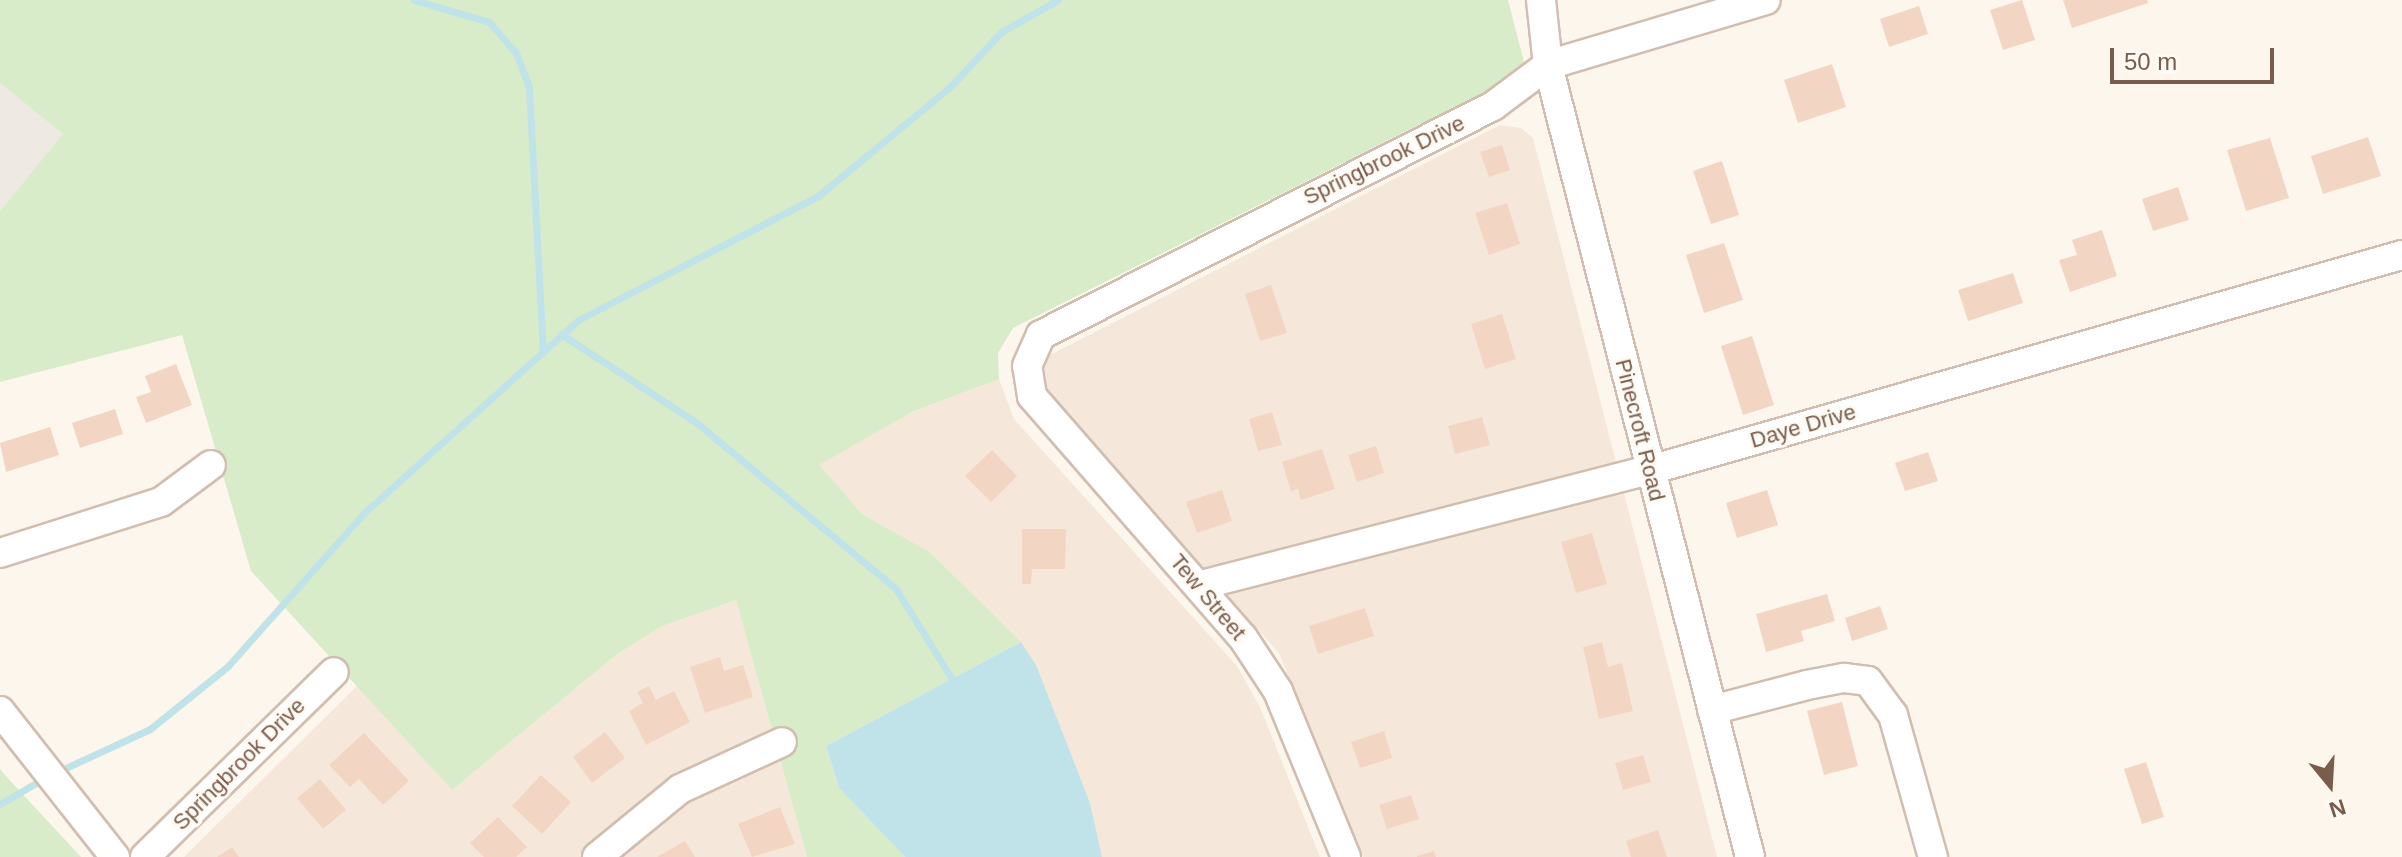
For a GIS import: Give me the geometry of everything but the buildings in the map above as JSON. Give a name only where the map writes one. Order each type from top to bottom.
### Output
[{"type":"street","name":"Pinecroft Road","points":[[1541,0],[1548,65],[1750,857]]},
{"type":"street","name":"Springbrook Drive","points":[[1027,366],[1041,335],[1493,106],[1548,65],[1766,0]]},
{"type":"street","name":"Daye Drive","points":[[1201,585],[1650,470],[2402,255]]},
{"type":"street","name":"Tew Street","points":[[1027,366],[1032,396],[1066,440],[1201,585],[1278,691],[1346,857]]},
{"type":"street","points":[[0,553],[161,502],[211,465]]},
{"type":"street","name":"Springbrook Drive","points":[[145,857],[334,672]]},
{"type":"street","points":[[1712,710],[1844,678],[1868,681],[1881,693],[1893,715],[1933,857]]},
{"type":"street","points":[[0,711],[115,857]]},
{"type":"street","points":[[597,857],[680,789],[782,742]]},
{"type":"shaded area","points":[[0,83],[64,134],[0,211]]},
{"type":"shaded area","points":[[1500,125],[1521,128],[1533,138],[1717,857],[1363,857],[1279,653],[1048,394],[1040,373],[1046,357]]},
{"type":"shaded area","points":[[999,379],[1014,419],[1237,666],[1260,707],[1320,857],[1102,857],[1090,803],[1021,642],[930,552],[862,514],[818,465],[914,411]]},
{"type":"shaded area","points":[[736,600],[807,857],[184,857],[357,686],[452,790],[616,655],[660,627]]},
{"type":"green space","points":[[0,0],[1508,0],[1524,62],[1489,90],[1013,328],[998,353],[999,379],[914,411],[819,465],[862,514],[930,552],[1021,642],[826,746],[839,788],[905,857],[807,857],[736,600],[660,627],[616,655],[452,790],[251,571],[182,335],[0,382],[0,211],[63,134],[0,83]]},
{"type":"green space","points":[[0,769],[4,774],[81,857],[0,857]]},
{"type":"water","points":[[1021,642],[1036,665],[1090,803],[1102,857],[905,857],[839,788],[826,746]]},
{"type":"waterway","points":[[414,0],[489,22],[516,53],[529,87],[543,350]]},
{"type":"waterway","points":[[57,772],[150,729],[228,666],[364,513],[578,320],[818,196],[952,85],[1001,32],[1058,0]]},
{"type":"waterway","points":[[561,334],[697,423],[896,589],[952,679],[953,688]]},
{"type":"waterway","points":[[0,804],[46,777]]}]
